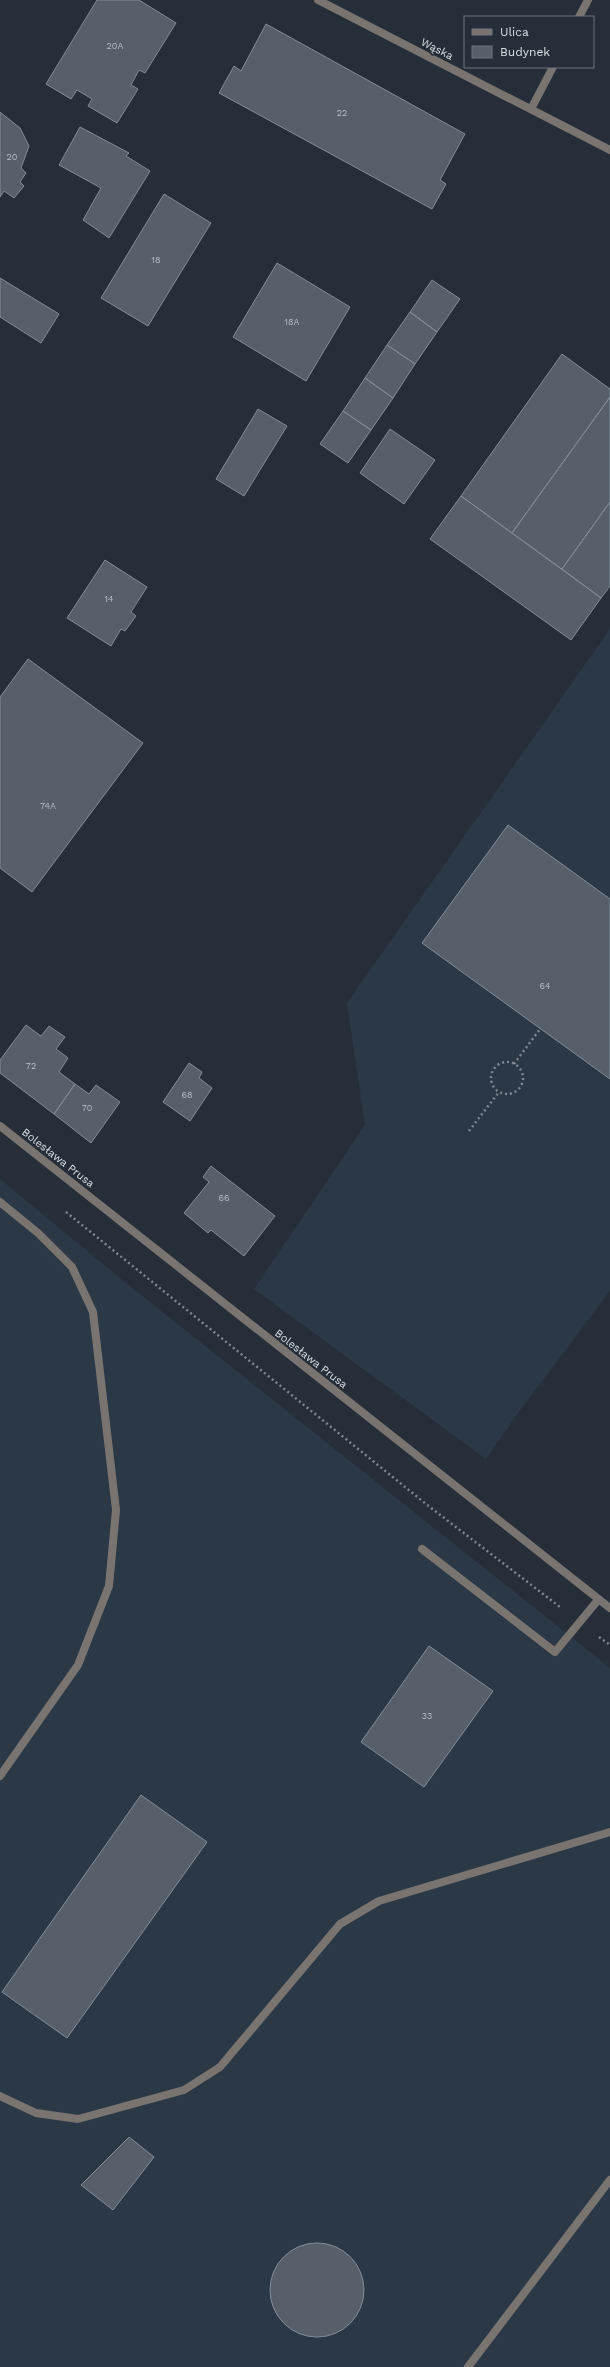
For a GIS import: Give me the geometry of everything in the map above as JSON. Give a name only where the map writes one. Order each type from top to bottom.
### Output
[{"type":"street","name":"Wąska","points":[[318,0],[610,150]]},
{"type":"street","points":[[580,16],[588,0]]},
{"type":"street","points":[[531,109],[552,68]]},
{"type":"street","name":"Bolesława Prusa","points":[[0,1126],[610,1608]]},
{"type":"street","points":[[0,1202],[38,1233],[72,1267],[92,1312],[116,1510],[109,1586],[78,1665],[0,1776]]},
{"type":"street","points":[[422,1549],[556,1652],[598,1600]]},
{"type":"street","points":[[0,2096],[36,2113],[78,2119],[184,2090],[220,2067],[340,1924],[379,1901],[610,1832]]},
{"type":"street","points":[[468,2367],[610,2180]]},
{"type":"path","points":[[514,1064],[540,1029]]},
{"type":"path","points":[[504,1062],[514,1064],[523,1076],[522,1086],[514,1093],[503,1094],[499,1092],[491,1078],[495,1068],[504,1062]]},
{"type":"path","points":[[469,1131],[499,1092]]},
{"type":"path","points":[[62,1209],[426,1504],[610,1645]]},
{"type":"shaded area","points":[[610,629],[610,1291],[518,1413],[486,1459],[254,1289],[365,1125],[347,1003]]},
{"type":"shaded area","points":[[0,1179],[121,1279],[610,1668],[610,2367],[0,2367]]},
{"type":"building","points":[[97,0],[139,0],[176,23],[145,73],[139,70],[131,85],[138,89],[117,123],[88,106],[92,99],[77,90],[71,99],[46,84]]},
{"type":"building","points":[[266,24],[465,134],[440,180],[446,184],[432,209],[219,93],[234,66],[241,71]]},
{"type":"building","points":[[0,112],[20,128],[29,146],[21,168],[26,173],[20,182],[24,186],[14,198],[4,191],[0,197]]},
{"type":"building","points":[[80,127],[129,153],[126,156],[150,171],[109,238],[83,220],[101,188],[59,165]]},
{"type":"building","points":[[164,194],[211,223],[148,326],[101,298]]},
{"type":"building","points":[[277,263],[350,307],[306,381],[233,337]]},
{"type":"building","points":[[0,278],[59,314],[41,343],[0,317]]},
{"type":"building","points":[[432,280],[460,299],[437,332],[410,312]]},
{"type":"building","points":[[410,312],[437,332],[415,364],[387,345]]},
{"type":"building","points":[[387,345],[415,364],[393,398],[365,378]]},
{"type":"building","points":[[562,354],[610,389],[610,397],[512,533],[461,496]]},
{"type":"building","points":[[365,378],[393,398],[371,430],[343,411]]},
{"type":"building","points":[[610,397],[610,502],[562,569],[512,533]]},
{"type":"building","points":[[258,409],[287,426],[244,496],[216,479]]},
{"type":"building","points":[[343,411],[371,430],[348,463],[320,444]]},
{"type":"building","points":[[390,429],[435,460],[404,504],[360,473]]},
{"type":"building","points":[[461,496],[601,598],[571,640],[430,539]]},
{"type":"building","points":[[610,502],[610,586],[601,598],[562,569]]},
{"type":"building","points":[[105,560],[147,587],[131,612],[136,616],[125,631],[121,629],[111,646],[67,618]]},
{"type":"building","points":[[28,659],[143,743],[32,892],[0,868],[0,697]]},
{"type":"building","points":[[508,825],[610,899],[610,1079],[422,943]]},
{"type":"building","points":[[26,1025],[41,1036],[49,1026],[65,1037],[56,1049],[68,1058],[59,1072],[75,1084],[54,1114],[0,1073],[0,1060]]},
{"type":"building","points":[[189,1063],[202,1072],[199,1078],[212,1088],[190,1121],[163,1102]]},
{"type":"building","points":[[75,1084],[89,1094],[96,1085],[120,1102],[91,1143],[54,1114]]},
{"type":"building","points":[[211,1166],[275,1216],[244,1256],[211,1230],[208,1233],[184,1213],[209,1182],[203,1177]]},
{"type":"building","points":[[429,1646],[493,1691],[424,1787],[361,1742]]},
{"type":"building","points":[[141,1795],[207,1842],[67,2038],[2,1992]]},
{"type":"building","points":[[129,2137],[154,2157],[113,2210],[81,2185]]},
{"type":"building","points":[[317,2243],[335,2246],[350,2257],[361,2272],[364,2290],[361,2308],[350,2323],[335,2334],[317,2337],[299,2334],[284,2323],[273,2308],[270,2290],[273,2272],[284,2257],[299,2246]]}]
